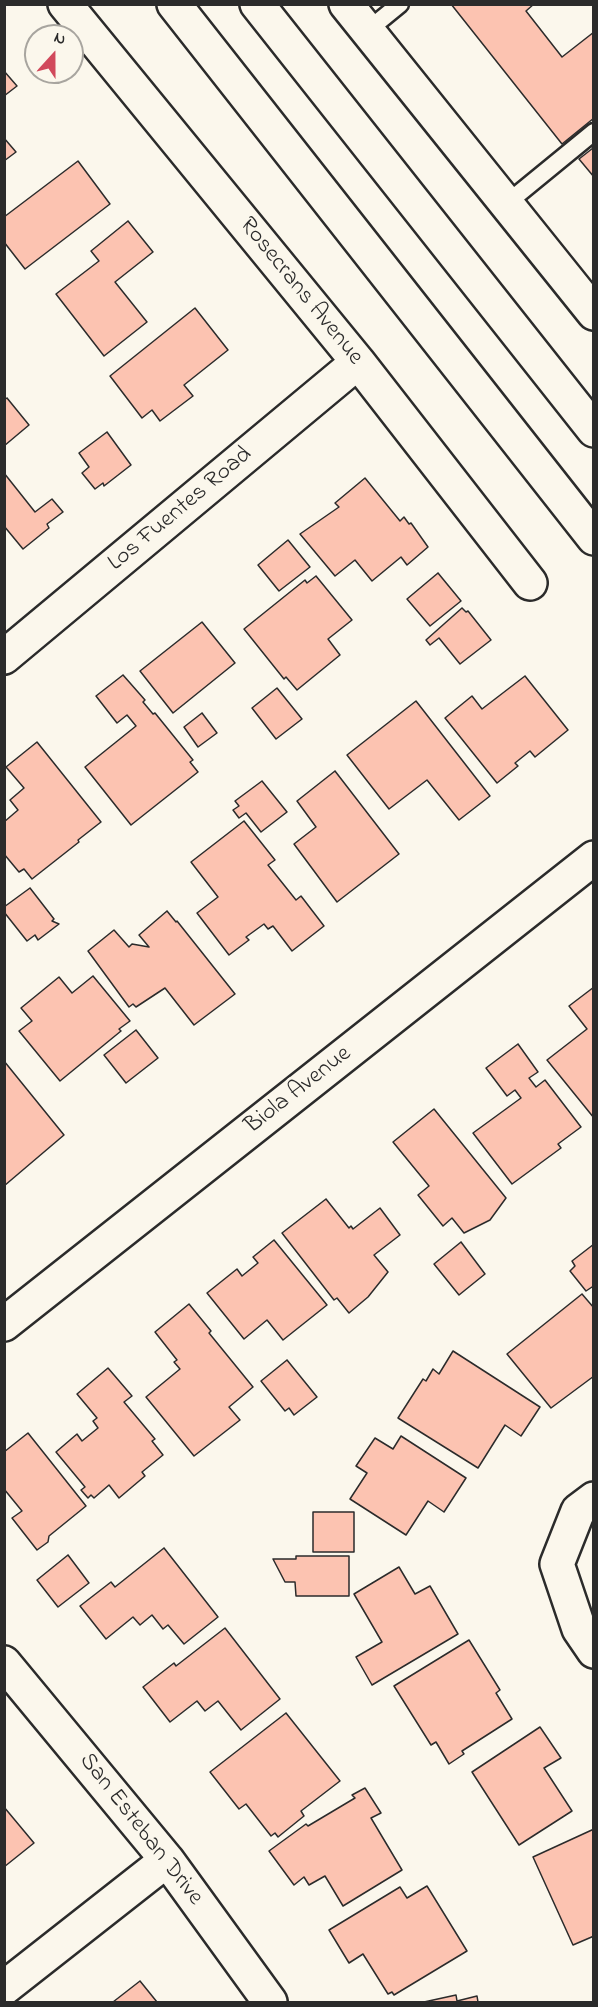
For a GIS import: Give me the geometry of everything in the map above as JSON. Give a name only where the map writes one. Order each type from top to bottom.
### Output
[{"type":"street","name":"Rosecrans Avenue","points":[[65,4],[358,362],[530,583]]},
{"type":"street","points":[[174,4],[594,538]]},
{"type":"street","points":[[257,4],[594,430]]},
{"type":"street","points":[[346,4],[594,313]]},
{"type":"street","name":"Los Fuentes Road","points":[[4,657],[358,362]]},
{"type":"street","name":"Biola Avenue","points":[[4,1324],[594,858]]},
{"type":"street","points":[[586,1640],[558,1564],[578,1511],[594,1499]]},
{"type":"street","name":"San Esteban Drive","points":[[4,1663],[167,1860],[270,2002]]},
{"type":"street","points":[[4,1988],[167,1860]]},
{"type":"lane","points":[[368,31],[400,4]]},
{"type":"lane","points":[[506,204],[594,132]]},
{"type":"building","points":[[451,4],[534,4],[526,11],[562,57],[594,32],[594,118],[562,144]]},
{"type":"building","points":[[4,71],[17,86],[4,96]]},
{"type":"building","points":[[4,138],[16,152],[4,161]]},
{"type":"building","points":[[594,141],[594,177],[579,159],[593,148],[590,144]]},
{"type":"building","points":[[78,161],[110,204],[25,269],[4,242],[4,217]]},
{"type":"building","points":[[128,221],[153,252],[115,282],[147,322],[104,356],[56,294],[99,261],[91,251]]},
{"type":"building","points":[[195,308],[228,350],[184,385],[193,396],[160,421],[152,410],[142,418],[110,376]]},
{"type":"building","points":[[7,398],[29,425],[4,446],[4,400]]},
{"type":"building","points":[[107,432],[131,465],[104,486],[103,483],[95,489],[82,473],[89,467],[79,453]]},
{"type":"building","points":[[4,473],[35,512],[52,499],[63,512],[47,524],[49,528],[23,549],[4,526]]},
{"type":"building","points":[[365,478],[400,521],[404,517],[409,524],[411,523],[428,547],[407,565],[401,557],[372,581],[355,560],[335,576],[300,534],[339,507],[335,503]]},
{"type":"building","points":[[288,540],[310,567],[279,591],[258,565]]},
{"type":"building","points":[[438,573],[461,601],[430,626],[407,599]]},
{"type":"building","points":[[316,576],[352,620],[328,639],[340,655],[297,690],[286,677],[284,679],[244,629],[305,580],[307,583]]},
{"type":"building","points":[[462,608],[468,611],[491,640],[460,664],[439,638],[430,645],[426,640]]},
{"type":"building","points":[[202,622],[235,663],[173,713],[140,671]]},
{"type":"building","points":[[123,675],[193,760],[190,762],[198,772],[131,825],[85,767],[136,726],[127,715],[117,723],[96,696]]},
{"type":"building","points":[[525,676],[568,730],[535,757],[530,751],[515,763],[518,766],[497,783],[445,718],[472,696],[482,709]]},
{"type":"building","points":[[277,688],[302,719],[276,739],[252,708]]},
{"type":"building","points":[[416,701],[490,796],[459,820],[427,780],[389,809],[347,755]]},
{"type":"building","points":[[202,713],[217,733],[198,747],[184,727]]},
{"type":"building","points":[[37,742],[101,822],[32,879],[24,869],[19,872],[4,854],[4,822],[18,810],[10,800],[24,788],[6,767]]},
{"type":"building","points":[[335,771],[399,854],[337,902],[294,844],[316,827],[297,801]]},
{"type":"building","points":[[262,781],[287,812],[261,832],[246,813],[239,818],[233,810],[239,806],[235,801]]},
{"type":"building","points":[[244,821],[275,860],[268,865],[296,900],[301,896],[324,926],[292,951],[273,926],[268,929],[264,924],[246,937],[249,940],[229,955],[197,913],[218,897],[191,862]]},
{"type":"building","points":[[30,888],[54,919],[52,921],[59,924],[38,940],[35,935],[27,941],[4,912],[4,907]]},
{"type":"building","points":[[167,911],[235,994],[194,1025],[165,988],[136,1007],[133,1004],[129,1007],[88,951],[114,930],[129,947],[132,944],[149,947],[139,935]]},
{"type":"building","points":[[93,976],[130,1021],[60,1081],[19,1031],[32,1021],[21,1008],[59,977],[72,993]]},
{"type":"building","points":[[594,987],[594,1118],[547,1060],[587,1029],[569,1006]]},
{"type":"building","points":[[136,1030],[158,1058],[126,1083],[104,1055]]},
{"type":"building","points":[[518,1044],[538,1072],[529,1078],[536,1087],[545,1080],[581,1127],[558,1144],[561,1148],[512,1184],[473,1133],[521,1098],[515,1090],[507,1096],[486,1068]]},
{"type":"building","points":[[4,1061],[64,1135],[4,1186]]},
{"type":"building","points":[[434,1109],[506,1198],[490,1220],[464,1233],[452,1218],[443,1226],[418,1195],[429,1186],[393,1142]]},
{"type":"building","points":[[326,1199],[349,1228],[351,1226],[353,1229],[380,1208],[400,1235],[374,1255],[388,1272],[368,1297],[349,1313],[337,1298],[334,1300],[282,1233]]},
{"type":"building","points":[[274,1240],[327,1305],[283,1340],[267,1320],[244,1339],[207,1293],[237,1269],[242,1276],[258,1263],[253,1257]]},
{"type":"building","points":[[461,1242],[485,1274],[459,1295],[434,1264]]},
{"type":"building","points":[[594,1244],[594,1289],[592,1287],[586,1291],[570,1271],[575,1266],[572,1261]]},
{"type":"building","points":[[582,1294],[594,1308],[594,1376],[551,1408],[507,1354]]},
{"type":"building","points":[[189,1304],[211,1331],[209,1333],[253,1387],[229,1407],[240,1420],[194,1456],[146,1397],[180,1369],[174,1362],[177,1360],[155,1332]]},
{"type":"building","points":[[453,1351],[540,1407],[521,1436],[505,1425],[478,1468],[398,1418],[423,1379],[426,1381],[433,1369],[439,1374]]},
{"type":"building","points":[[287,1360],[317,1397],[294,1415],[289,1408],[285,1411],[261,1381]]},
{"type":"building","points":[[108,1368],[132,1396],[124,1402],[155,1439],[152,1441],[163,1455],[142,1472],[145,1476],[119,1498],[109,1485],[94,1498],[91,1495],[88,1498],[81,1490],[85,1487],[56,1452],[77,1434],[82,1441],[98,1428],[93,1421],[97,1418],[77,1394]]},
{"type":"building","points":[[28,1433],[86,1506],[49,1536],[48,1542],[37,1550],[12,1518],[22,1511],[4,1489],[4,1452]]},
{"type":"building","points":[[401,1436],[466,1478],[444,1512],[428,1501],[406,1535],[350,1499],[367,1473],[356,1466],[375,1438],[393,1449]]},
{"type":"building","points":[[313,1512],[354,1512],[354,1552],[313,1552]]},
{"type":"building","points":[[164,1548],[218,1617],[184,1644],[168,1625],[163,1629],[152,1615],[140,1625],[133,1617],[106,1639],[80,1606],[111,1582],[115,1587]]},
{"type":"building","points":[[68,1555],[89,1583],[58,1607],[37,1580]]},
{"type":"building","points":[[296,1556],[349,1556],[349,1596],[296,1596],[295,1582],[285,1582],[273,1559],[296,1559]]},
{"type":"building","points":[[399,1567],[415,1594],[430,1586],[458,1634],[372,1685],[356,1657],[382,1642],[354,1594]]},
{"type":"building","points":[[225,1628],[280,1699],[241,1730],[218,1701],[205,1711],[197,1701],[170,1722],[143,1687],[174,1663],[176,1666]]},
{"type":"building","points":[[469,1640],[500,1690],[496,1693],[512,1719],[462,1751],[464,1754],[449,1764],[436,1742],[431,1745],[394,1686]]},
{"type":"building","points":[[286,1713],[340,1781],[301,1811],[304,1816],[278,1837],[275,1833],[271,1836],[246,1804],[239,1809],[210,1772]]},
{"type":"building","points":[[540,1727],[561,1758],[544,1768],[572,1811],[519,1845],[472,1772]]},
{"type":"building","points":[[365,1788],[381,1813],[371,1818],[402,1870],[343,1906],[325,1876],[309,1885],[304,1877],[294,1885],[269,1851],[306,1824],[308,1826],[355,1798],[352,1795]]},
{"type":"building","points":[[4,1807],[34,1843],[4,1867]]},
{"type":"building","points":[[594,1829],[594,1936],[573,1945],[533,1857]]},
{"type":"building","points":[[427,1886],[467,1951],[394,1995],[392,1992],[388,1994],[363,1954],[349,1963],[329,1930],[400,1887],[407,1898]]},
{"type":"building","points":[[140,1981],[157,2002],[113,2002]]},
{"type":"building","points":[[456,1995],[457,2001],[477,1996],[478,2002],[424,2002]]}]
